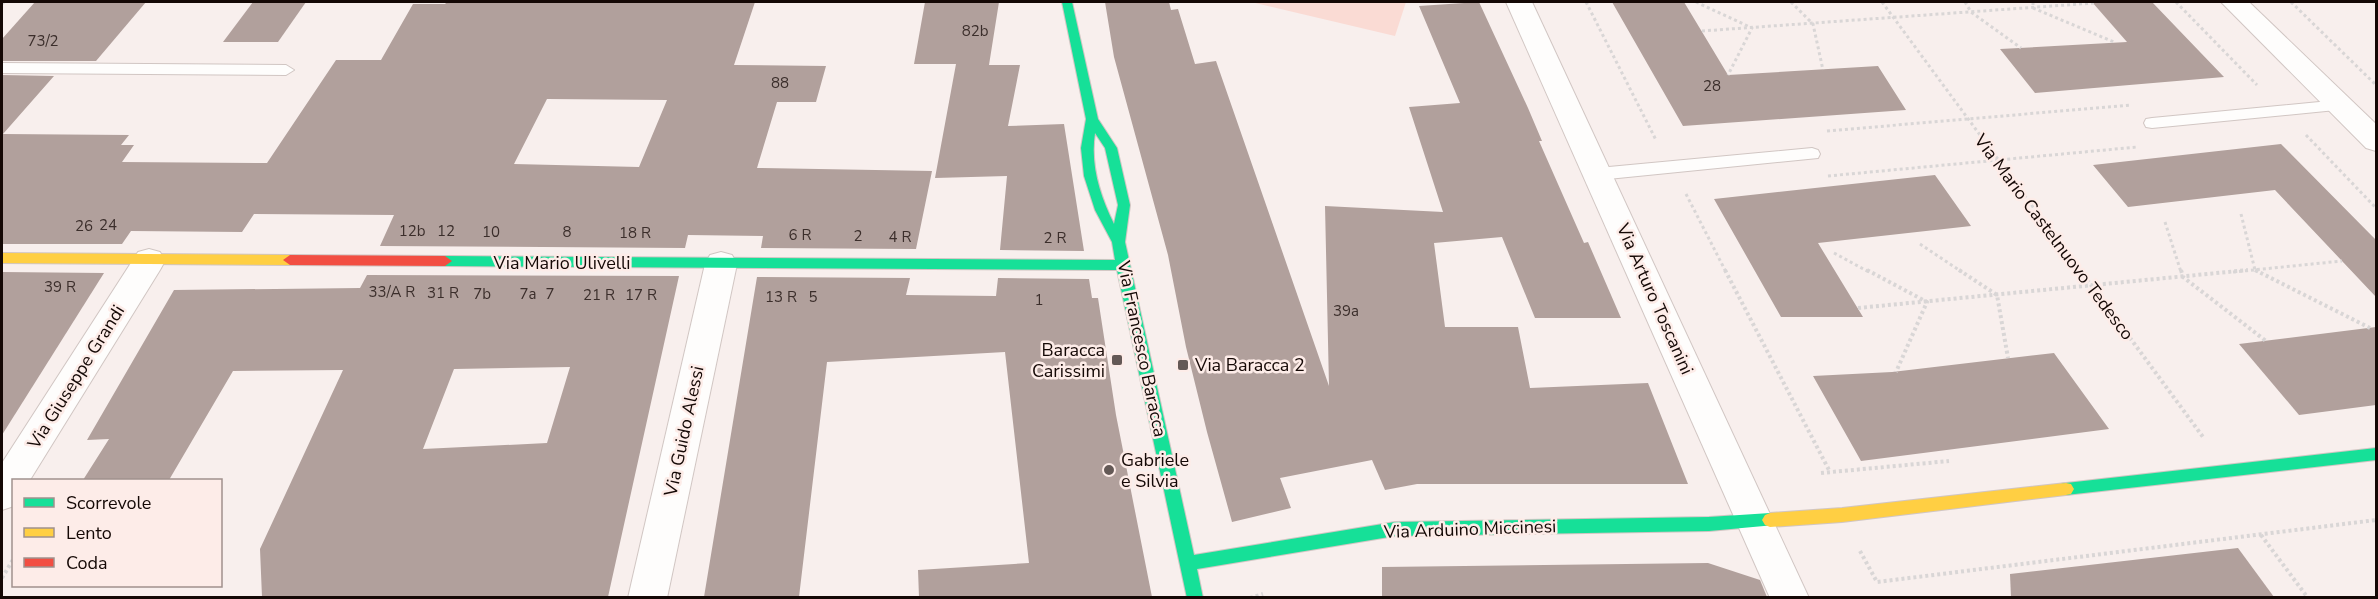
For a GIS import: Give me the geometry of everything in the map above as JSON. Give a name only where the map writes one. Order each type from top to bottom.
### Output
[{"type":"street","name":"Via Francesco Baracca","points":[[1068,2],[1092,119],[1087,152],[1095,192],[1099,209],[1118,242],[1195,597]]},
{"type":"street","name":"Via Arturo Toscanini","points":[[1519,2],[1790,597]]},
{"type":"street","points":[[2234,2],[2376,141]]},
{"type":"street","name":"Via Francesco Baracca","points":[[1092,119],[1111,148],[1124,205],[1118,242]]},
{"type":"street","name":"Via Mario Ulivelli","points":[[2,258],[149,261],[1123,265]]},
{"type":"street","name":"Via Giuseppe Grandi","points":[[2,494],[149,261]]},
{"type":"street","name":"Via Guido Alessi","points":[[647,597],[721,264]]},
{"type":"street","points":[[1755,521],[1842,515],[2376,454]]},
{"type":"street","name":"Via Arduino Miccinesi","points":[[1188,563],[1395,529],[1755,521]]},
{"type":"lane","points":[[2,68],[286,70]]},
{"type":"lane","points":[[2152,123],[2340,105]]},
{"type":"lane","points":[[1598,174],[1812,154]]},
{"type":"path","points":[[1586,2],[1671,168]]},
{"type":"path","points":[[1696,2],[1752,28]]},
{"type":"path","points":[[1791,2],[1813,24],[1822,70]]},
{"type":"path","name":"Via Mario Castelnuovo Tedesco","points":[[1882,2],[2228,471]]},
{"type":"path","points":[[1965,2],[1971,12],[2021,48]]},
{"type":"path","points":[[2033,2],[2033,8]]},
{"type":"path","points":[[2290,2],[2376,85]]},
{"type":"path","points":[[1702,32],[2094,3]]},
{"type":"path","points":[[2033,8],[2114,42]]},
{"type":"path","points":[[1728,75],[1752,28]]},
{"type":"path","points":[[1824,131],[2139,104]]},
{"type":"path","points":[[1823,177],[2138,147]]},
{"type":"path","points":[[1695,188],[1684,190],[1830,472],[1821,473]]},
{"type":"path","points":[[2241,214],[2255,270],[2370,328]]},
{"type":"path","points":[[2165,222],[2183,277],[2266,341]]},
{"type":"path","points":[[1920,244],[1997,295],[2008,358]]},
{"type":"path","points":[[1834,253],[1927,302]]},
{"type":"path","points":[[1858,308],[2342,261]]},
{"type":"path","points":[[1896,372],[1927,302]]},
{"type":"path","points":[[1861,551],[1877,582],[2376,520]]},
{"type":"path","points":[[2261,535],[2308,597]]},
{"type":"path","points":[[2,578],[12,561]]},
{"type":"shaded area","points":[[1251,2],[1406,2],[1395,36]]},
{"type":"building","points":[[35,2],[146,2],[96,61],[2,61],[2,39]]},
{"type":"building","points":[[253,2],[306,2],[278,42],[223,42]]},
{"type":"building","points":[[447,2],[755,2],[734,65],[826,66],[816,102],[777,102],[757,168],[932,171],[916,249],[761,248],[763,236],[688,235],[685,248],[380,246],[394,215],[254,214],[242,232],[131,231],[122,244],[2,244],[2,75],[54,76],[3,134],[129,135],[121,145],[134,145],[122,162],[267,163],[336,60],[381,60],[413,4],[445,4]],"holes":[[[547,99],[667,100],[639,167],[514,164]]]},
{"type":"building","points":[[925,2],[999,2],[989,65],[1020,65],[1008,126],[1064,124],[1084,251],[1000,250],[1007,176],[935,178],[956,64],[914,64]]},
{"type":"building","points":[[1105,2],[1169,2],[1171,10],[1178,9],[1195,64],[1216,61],[1329,386],[1325,206],[1443,212],[1409,107],[1460,103],[1419,6],[1479,2],[1528,108],[1542,141],[1539,141],[1584,243],[1588,242],[1621,318],[1535,318],[1502,237],[1434,243],[1445,327],[1518,327],[1530,388],[1648,383],[1688,484],[1417,484],[1385,490],[1372,460],[1280,478],[1291,508],[1232,522],[1186,347],[1168,255],[1114,57]]},
{"type":"building","points":[[1612,2],[1684,2],[1728,75],[1878,66],[1906,110],[1683,126]]},
{"type":"building","points":[[2092,2],[2152,2],[2224,77],[2035,93],[2000,49],[2127,42]]},
{"type":"building","points":[[2281,144],[2376,240],[2376,297],[2275,190],[2128,207],[2093,165]]},
{"type":"building","points":[[1935,175],[1971,226],[1818,243],[1863,317],[1781,317],[1714,199]]},
{"type":"building","points":[[2,272],[104,273],[2,435]]},
{"type":"building","points":[[367,275],[679,276],[608,597],[262,597],[260,549],[343,370],[233,371],[170,479],[84,479],[109,439],[87,440],[174,290],[360,288]],"holes":[[[570,367],[547,443],[423,449],[454,369]]]},
{"type":"building","points":[[757,277],[910,278],[906,295],[996,296],[998,278],[1089,279],[1092,298],[1098,298],[1116,415],[1152,597],[919,597],[918,570],[1029,563],[1005,352],[827,362],[799,597],[704,597]]},
{"type":"building","points":[[2376,327],[2376,405],[2299,415],[2239,344]]},
{"type":"building","points":[[2054,353],[2109,429],[1861,461],[1813,376],[1892,372]]},
{"type":"building","points":[[2238,548],[2274,597],[2011,597],[2010,574]]},
{"type":"building","points":[[1708,563],[1760,580],[1767,597],[1382,597],[1382,567]]},
{"type":"traffic: fast","points":[[1067,2],[1092,119],[1111,148],[1124,205],[1118,242]]},
{"type":"traffic: fast","points":[[1092,119],[1087,148],[1090,176],[1101,210],[1118,242],[1195,598]]},
{"type":"traffic: fast","points":[[445,261],[1123,265]]},
{"type":"traffic: fast","points":[[2066,489],[2376,454]]},
{"type":"traffic: fast","points":[[1188,563],[1395,529],[1709,524],[1770,520]]},
{"type":"traffic: slow","points":[[2,258],[290,260]]},
{"type":"traffic: slow","points":[[1770,520],[1842,515],[2066,489]]},
{"type":"traffic: jam","points":[[290,260],[445,261]]},
{"type":"place","name":"Baracca Carissimi","points":[[1117,360]]},
{"type":"place","name":"Via Baracca 2","points":[[1183,365]]},
{"type":"place","name":"Gabriele e Silvia","points":[[1109,470]]}]
